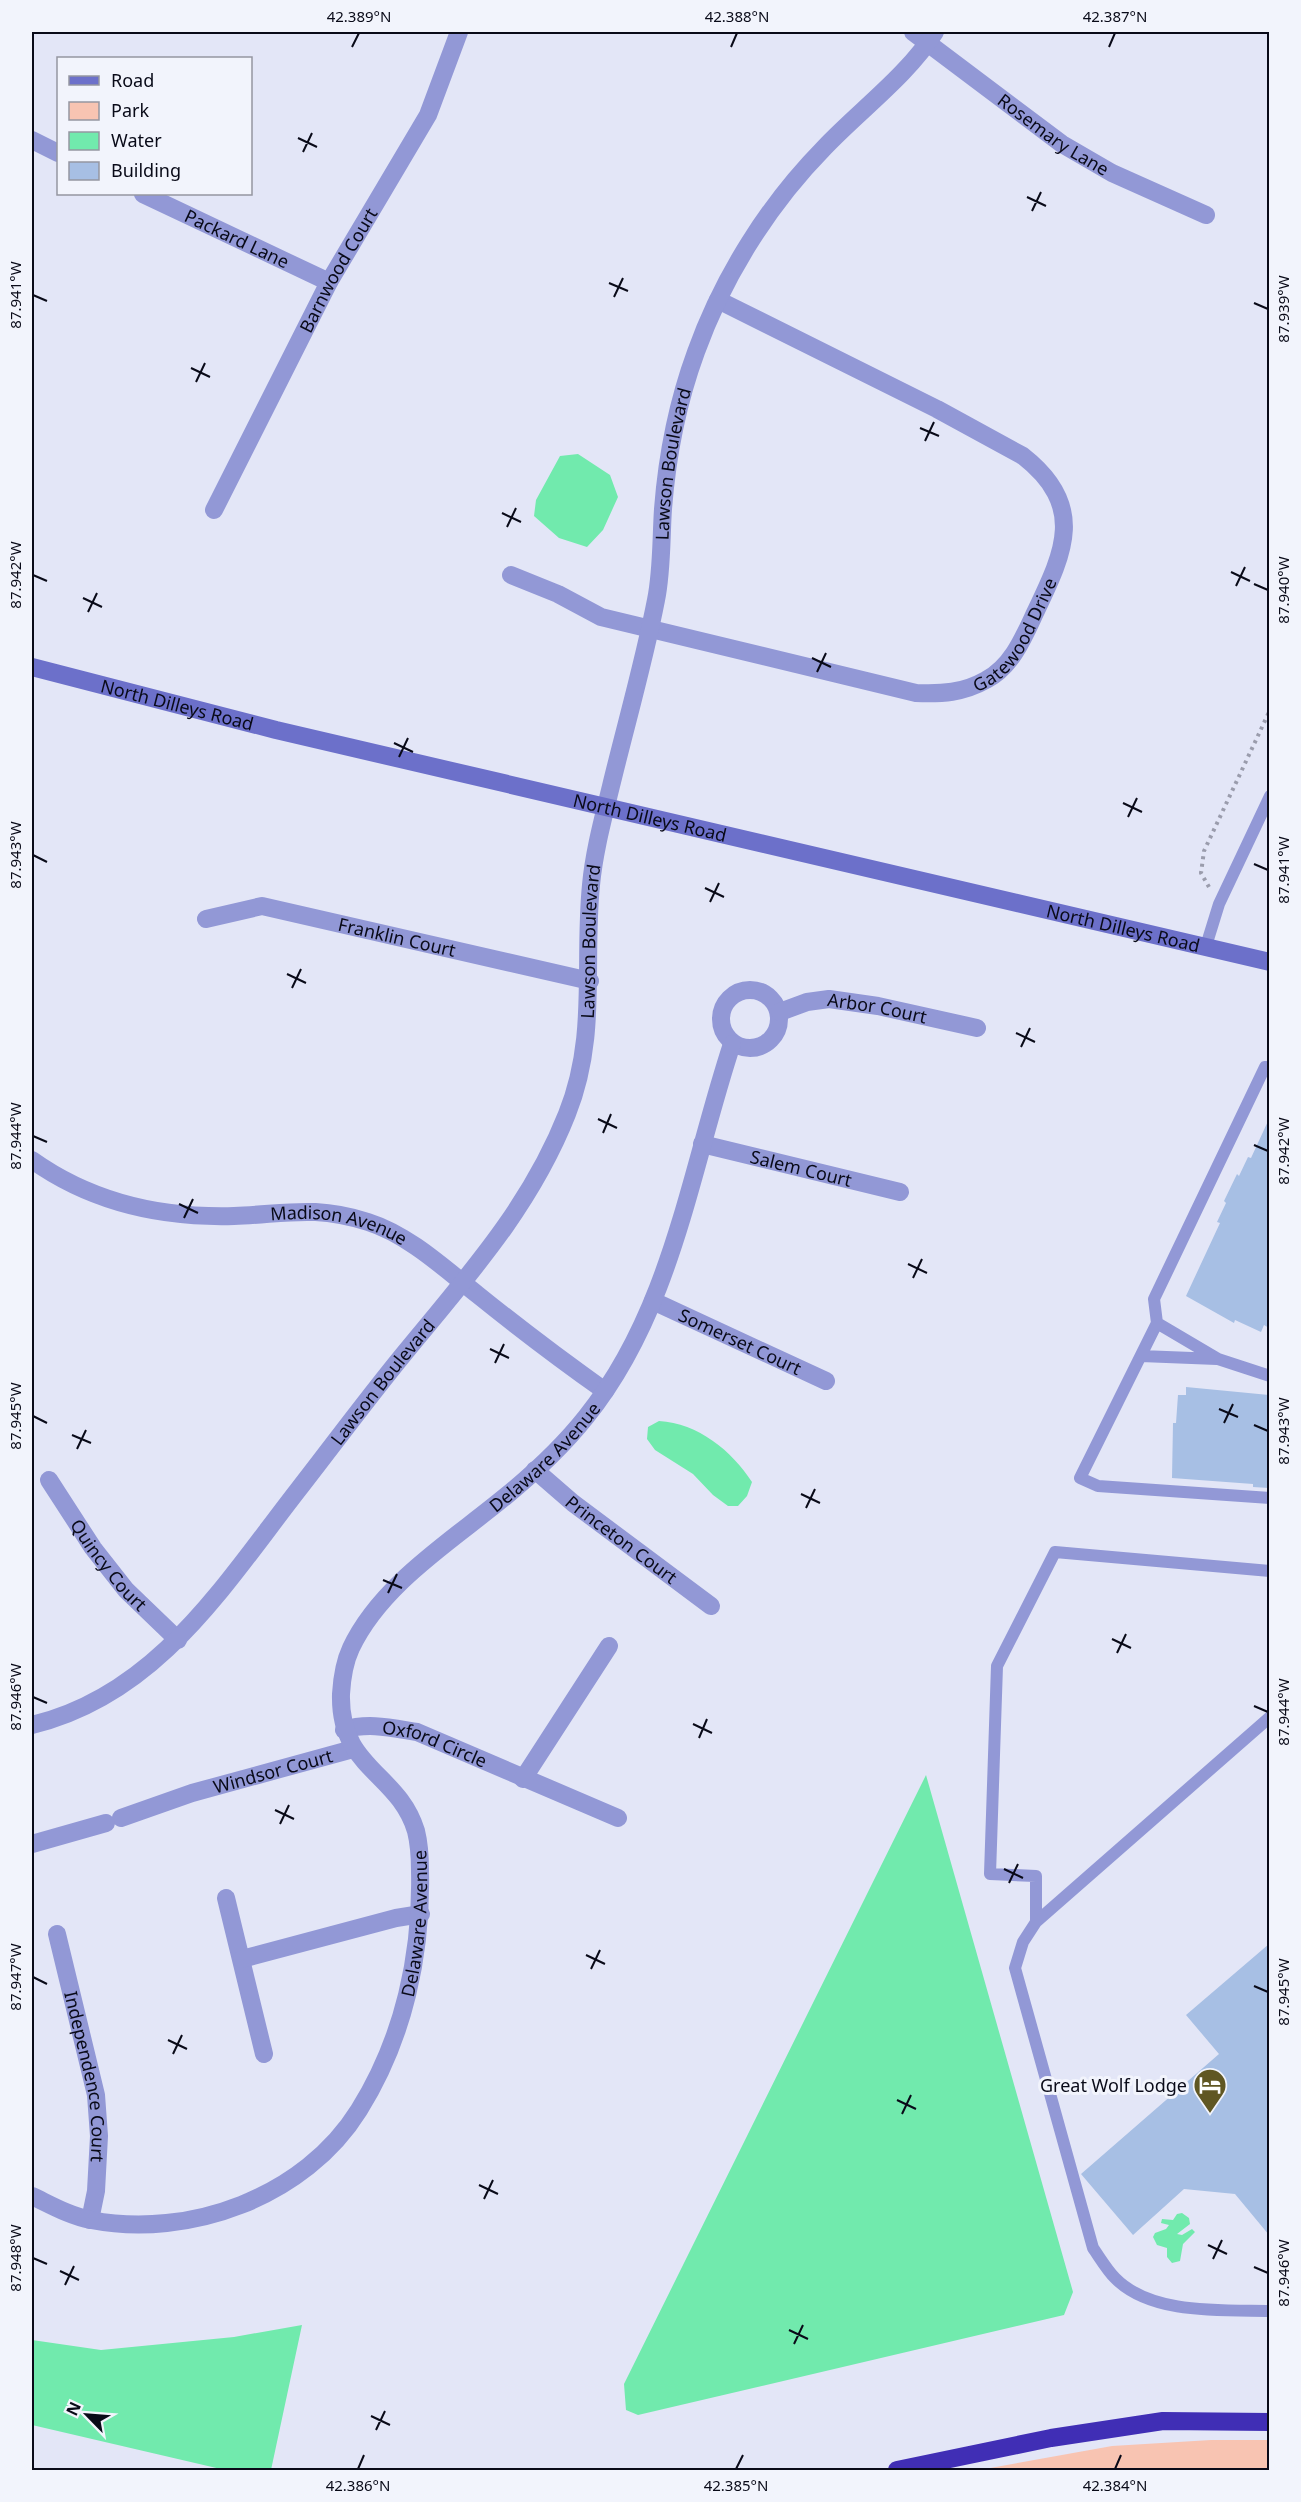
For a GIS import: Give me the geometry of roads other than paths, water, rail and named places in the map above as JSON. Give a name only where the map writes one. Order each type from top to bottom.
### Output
[{"type":"highway","points":[[897,2470],[1052,2438],[1163,2421],[1269,2422]]},
{"type":"street","name":"Barnwood Court","points":[[214,510],[329,282],[428,115],[459,32]]},
{"type":"street","name":"Rosemary Lane","points":[[926,35],[1062,144],[1112,173],[1206,215]]},
{"type":"street","name":"Lawson Boulevard","points":[[32,1725],[103,1696],[135,1677],[178,1640],[201,1615],[402,1356],[463,1284],[529,1195],[546,1164],[569,1110],[587,1041],[591,885],[606,806],[658,593],[668,467],[680,408],[695,353],[718,300],[771,209],[820,152],[910,63],[926,35]]},
{"type":"street","points":[[32,140],[57,152]]},
{"type":"street","name":"Packard Lane","points":[[145,195],[329,282]]},
{"type":"street","name":"Gatewood Drive","points":[[511,575],[558,594],[601,617],[916,693],[961,692],[988,679],[1006,665],[1023,640],[1061,558],[1065,536],[1062,510],[1054,489],[1035,465],[1023,456],[938,409],[718,300]]},
{"type":"street","name":"North Dilleys Road","points":[[32,667],[276,730],[1269,962]]},
{"type":"street","name":"Franklin Court","points":[[206,919],[262,906],[590,981]]},
{"type":"street","points":[[744,989],[753,989],[767,994],[780,1012],[776,1034],[763,1045],[750,1049],[732,1044],[722,1029],[720,1016],[732,996],[744,989]]},
{"type":"street","name":"Arbor Court","points":[[780,1012],[807,1002],[829,999],[878,1006],[977,1028]]},
{"type":"street","name":"Delaware Avenue","points":[[32,2196],[69,2214],[90,2220],[135,2225],[195,2219],[228,2210],[272,2190],[306,2167],[339,2136],[358,2112],[383,2066],[409,1988],[421,1914],[420,1861],[416,1831],[395,1795],[353,1749],[344,1730],[340,1716],[345,1664],[353,1643],[377,1609],[421,1563],[508,1495],[535,1470],[585,1419],[605,1391],[634,1342],[672,1254],[732,1044]]},
{"type":"street","name":"Salem Court","points":[[702,1144],[900,1192]]},
{"type":"street","name":"Madison Avenue","points":[[32,1160],[53,1175],[78,1188],[130,1206],[149,1210],[178,1215],[234,1216],[311,1210],[337,1213],[372,1223],[412,1244],[557,1358],[605,1391]]},
{"type":"street","name":"Somerset Court","points":[[653,1301],[826,1381]]},
{"type":"street","name":"Princeton Court","points":[[535,1470],[573,1503],[711,1606]]},
{"type":"street","name":"Quincy Court","points":[[49,1480],[99,1556],[126,1590],[178,1640]]},
{"type":"street","points":[[523,1779],[609,1646]]},
{"type":"street","name":"Oxford Circle","points":[[344,1730],[357,1726],[376,1726],[417,1732],[618,1818]]},
{"type":"street","name":"Windsor Court","points":[[32,1844],[192,1793],[353,1749]]},
{"type":"street","points":[[226,1898],[243,1959],[264,2054]]},
{"type":"street","points":[[243,1959],[396,1918],[421,1914]]},
{"type":"street","name":"Independence Court","points":[[57,1934],[96,2095],[99,2136],[96,2191],[90,2220]]},
{"type":"lane","points":[[1206,946],[1219,904],[1269,796]]},
{"type":"lane","points":[[1269,1068],[1265,1067],[1154,1299],[1157,1323],[1080,1478],[1098,1486],[1269,1498]]},
{"type":"lane","points":[[1157,1323],[1218,1359],[1269,1376]]},
{"type":"lane","points":[[1141,1356],[1218,1359]]},
{"type":"lane","points":[[1036,1922],[1036,1876],[990,1874],[997,1666],[1055,1552],[1269,1571]]},
{"type":"lane","points":[[1269,1717],[1036,1922],[1023,1942],[1015,1968],[1094,2248],[1116,2279],[1146,2300],[1204,2309],[1269,2311]]},
{"type":"water","points":[[578,454],[610,475],[618,497],[603,530],[587,547],[559,538],[534,516],[536,500],[560,456]]},
{"type":"water","points":[[659,1421],[687,1427],[700,1433],[735,1460],[752,1482],[747,1496],[738,1506],[728,1506],[713,1495],[693,1474],[655,1450],[647,1439],[648,1427]]},
{"type":"water","points":[[926,1775],[1073,2292],[1064,2315],[638,2415],[626,2410],[624,2384]]},
{"type":"water","points":[[1182,2213],[1189,2218],[1190,2224],[1177,2234],[1182,2235],[1192,2229],[1195,2232],[1183,2244],[1180,2261],[1172,2263],[1167,2257],[1167,2248],[1157,2245],[1153,2237],[1155,2233],[1166,2229],[1169,2225],[1161,2223],[1162,2219],[1173,2220],[1177,2214]]},
{"type":"water","points":[[302,2325],[271,2470],[225,2470],[32,2425],[32,2340],[101,2350],[234,2337]]},
{"type":"place","name":"Great Wolf Lodge","points":[[1210,2114]]}]
